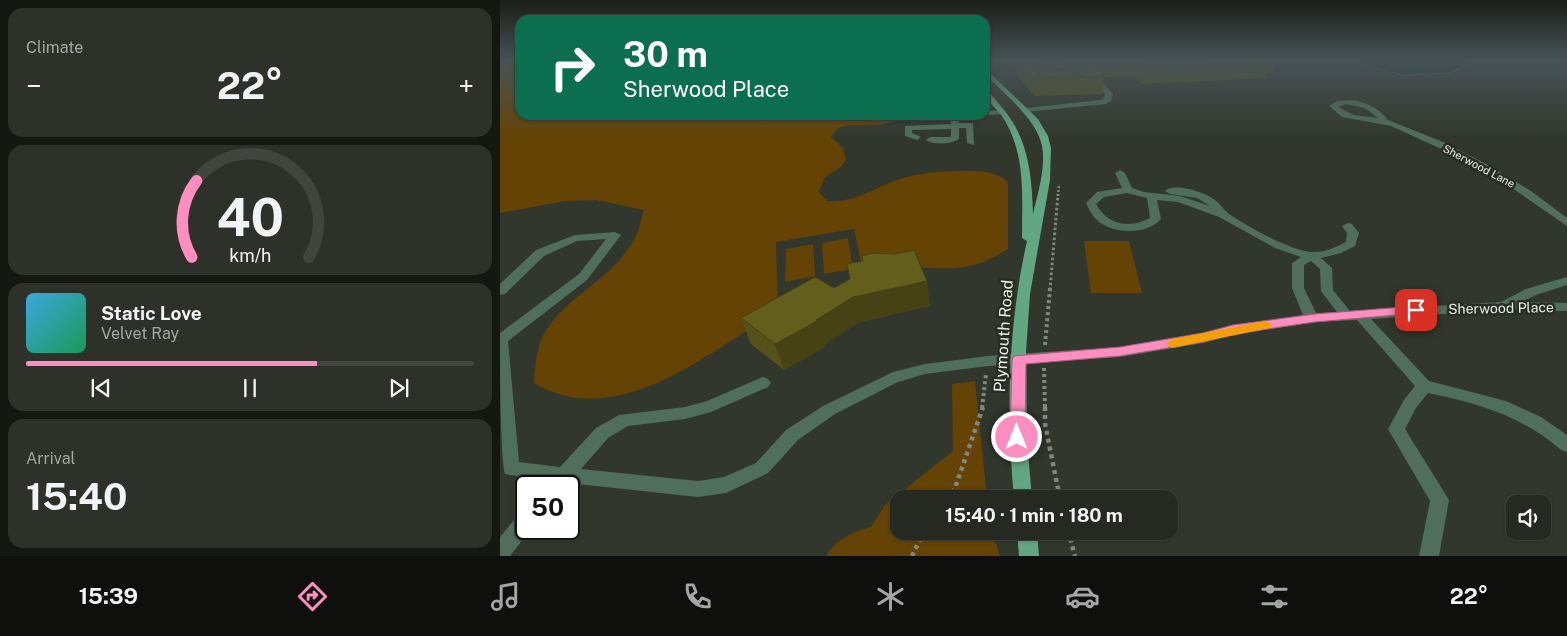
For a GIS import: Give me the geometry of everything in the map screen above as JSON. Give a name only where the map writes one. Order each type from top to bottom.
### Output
[{"type":"main road","name":"Plymouth Road","points":[[1002,87],[1025,110],[1041,130],[1047,150],[1046,168],[1028,265],[1019,360],[1017,422],[1022,490]]},
{"type":"main road","name":"Plymouth Road","points":[[990,99],[1014,130],[1027,173],[1028,265]]},
{"type":"main road","points":[[1001,112],[1025,110]]},
{"type":"main road","points":[[1028,540],[1029,556]]},
{"type":"street","points":[[1025,110],[1103,102],[1108,99],[1109,94],[1104,87]]},
{"type":"street","name":"Sherwood Lane","points":[[1384,120],[1377,112],[1362,104],[1344,102],[1333,106],[1335,110],[1349,116],[1384,120],[1412,131],[1519,186],[1567,223]]},
{"type":"street","points":[[990,113],[1001,112]]},
{"type":"street","points":[[930,140],[955,139],[954,120]]},
{"type":"street","points":[[918,137],[908,134],[908,128],[970,125],[971,142]]},
{"type":"street","points":[[1120,173],[1128,190]]},
{"type":"street","points":[[1154,196],[1156,219],[1147,226],[1126,228],[1108,223],[1094,212],[1091,203],[1101,194],[1128,190],[1180,199],[1223,215],[1279,246],[1312,256],[1326,268],[1328,291],[1424,386],[1482,397],[1508,407],[1536,421],[1567,445]]},
{"type":"street","points":[[1311,318],[1298,288],[1298,262],[1312,256],[1337,251],[1350,244],[1353,233],[1348,226]]},
{"type":"street","points":[[500,291],[540,253],[575,238],[615,236],[583,277],[500,340]]},
{"type":"street","points":[[1502,306],[1531,292],[1567,281]]},
{"type":"street","name":"Sherwood Place","points":[[580,482],[698,489],[726,485],[762,468],[792,435],[829,410],[861,392],[893,378],[925,369],[988,361],[1120,352],[1203,338],[1233,330],[1352,314],[1502,306],[1567,307]]},
{"type":"street","name":"Sherwood Place","points":[[500,340],[511,469],[534,475]]},
{"type":"street","points":[[564,475],[602,433],[625,420],[684,413],[712,406],[763,382]]},
{"type":"street","points":[[1424,386],[1410,404],[1396,429],[1440,500],[1429,556]]},
{"type":"street","points":[[500,553],[515,534]]},
{"type":"path","points":[[1044,358],[1045,424],[1058,490]]},
{"type":"path","points":[[954,490],[982,412],[988,361]]},
{"type":"path","points":[[912,556],[920,540]]},
{"type":"path","points":[[1071,540],[1075,556]]},
{"type":"shaded area","points":[[500,87],[515,87],[515,120],[899,120],[879,124],[848,125],[834,132],[831,137],[843,148],[846,159],[842,166],[825,177],[819,192],[827,201],[837,201],[855,198],[897,180],[923,174],[972,171],[994,174],[1008,183],[1008,249],[978,264],[966,267],[899,268],[864,276],[854,229],[776,242],[778,311],[692,365],[661,381],[629,393],[597,399],[565,396],[534,383],[536,358],[541,340],[553,321],[610,269],[633,242],[644,210],[596,200],[565,201],[500,213]]},
{"type":"shaded area","points":[[848,238],[853,269],[824,274],[822,243]]},
{"type":"shaded area","points":[[1084,241],[1129,241],[1142,293],[1091,293]]},
{"type":"shaded area","points":[[813,244],[815,276],[785,282],[786,249]]},
{"type":"shaded area","points":[[975,381],[986,490],[904,490],[953,451],[952,384]]},
{"type":"shaded area","points":[[890,501],[890,540],[995,540],[1000,556],[826,556],[835,545],[846,537],[871,527],[885,505]]},
{"type":"building","points":[[914,250],[927,281],[853,297],[817,321],[775,344],[741,318],[815,277],[834,288],[850,279],[847,264],[863,261],[862,256],[874,253],[895,254]]},
{"type":"slow traffic","points":[[1172,344],[1233,330],[1266,325]]},
{"type":"route","points":[[1017,437],[1019,360],[1120,352],[1203,338],[1233,330],[1315,318],[1416,310]]}]
